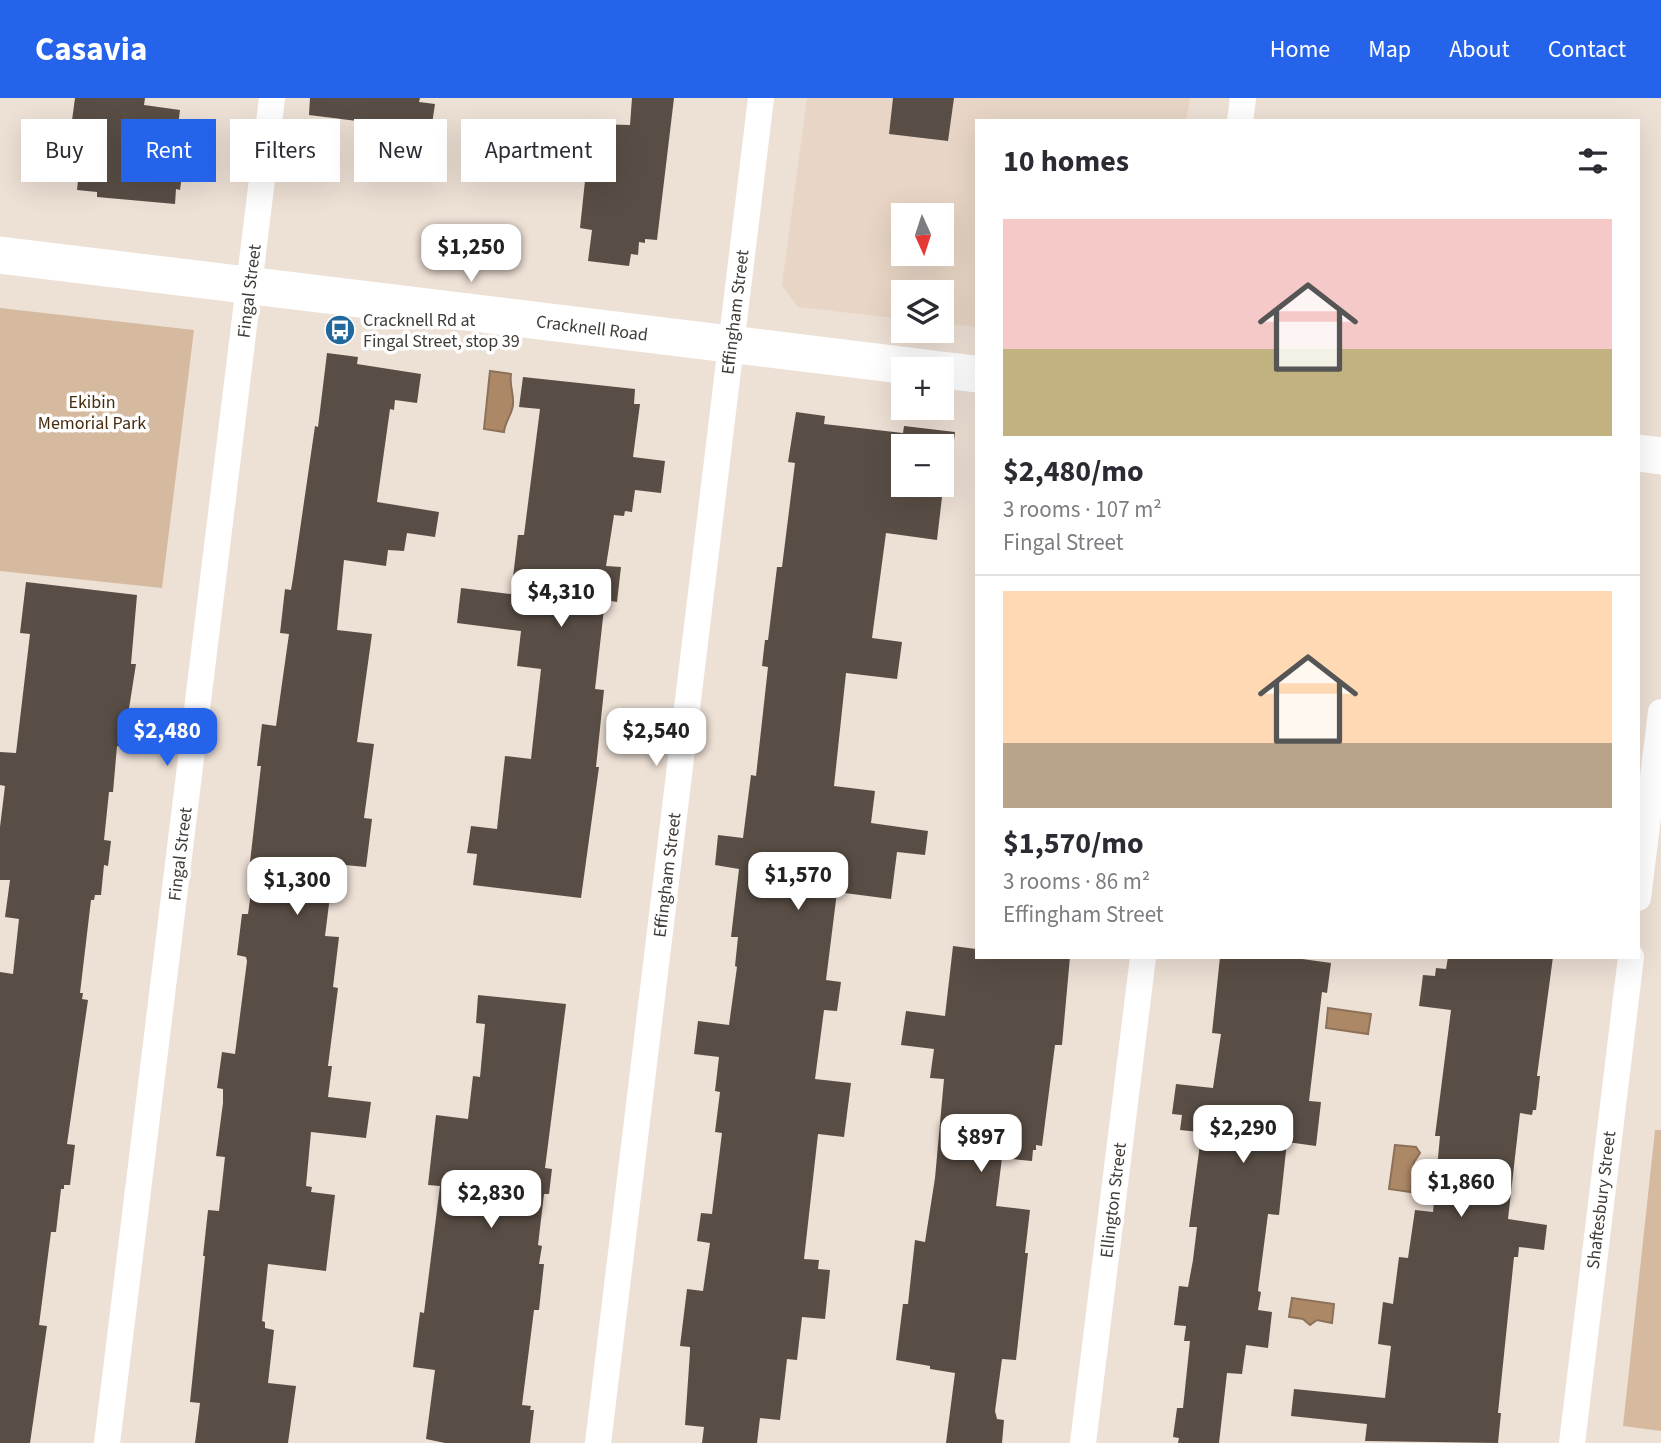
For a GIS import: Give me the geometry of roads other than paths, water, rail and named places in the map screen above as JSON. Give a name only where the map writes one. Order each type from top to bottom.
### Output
[{"type":"street","name":"Fingal Street","points":[[107,1443],[272,98]]},
{"type":"street","name":"Effingham Street","points":[[598,1443],[761,98]]},
{"type":"street","points":[[1240,119],[1243,98]]},
{"type":"street","name":"Cracknell Road","points":[[0,256],[891,364]]},
{"type":"street","points":[[954,371],[975,374]]},
{"type":"street","points":[[1640,453],[1661,456]]},
{"type":"street","points":[[1640,882],[1661,712]]},
{"type":"street","name":"Ellington Street","points":[[1083,1443],[1143,959]]},
{"type":"street","name":"Shaftesbury Street","points":[[1572,1443],[1631,959]]},
{"type":"place","name":"Cracknell Rd at Fingal Street, stop 39","points":[[340,330]]},
{"type":"park label","name":"Ekibin Memorial Park","points":[[92,412]]}]
